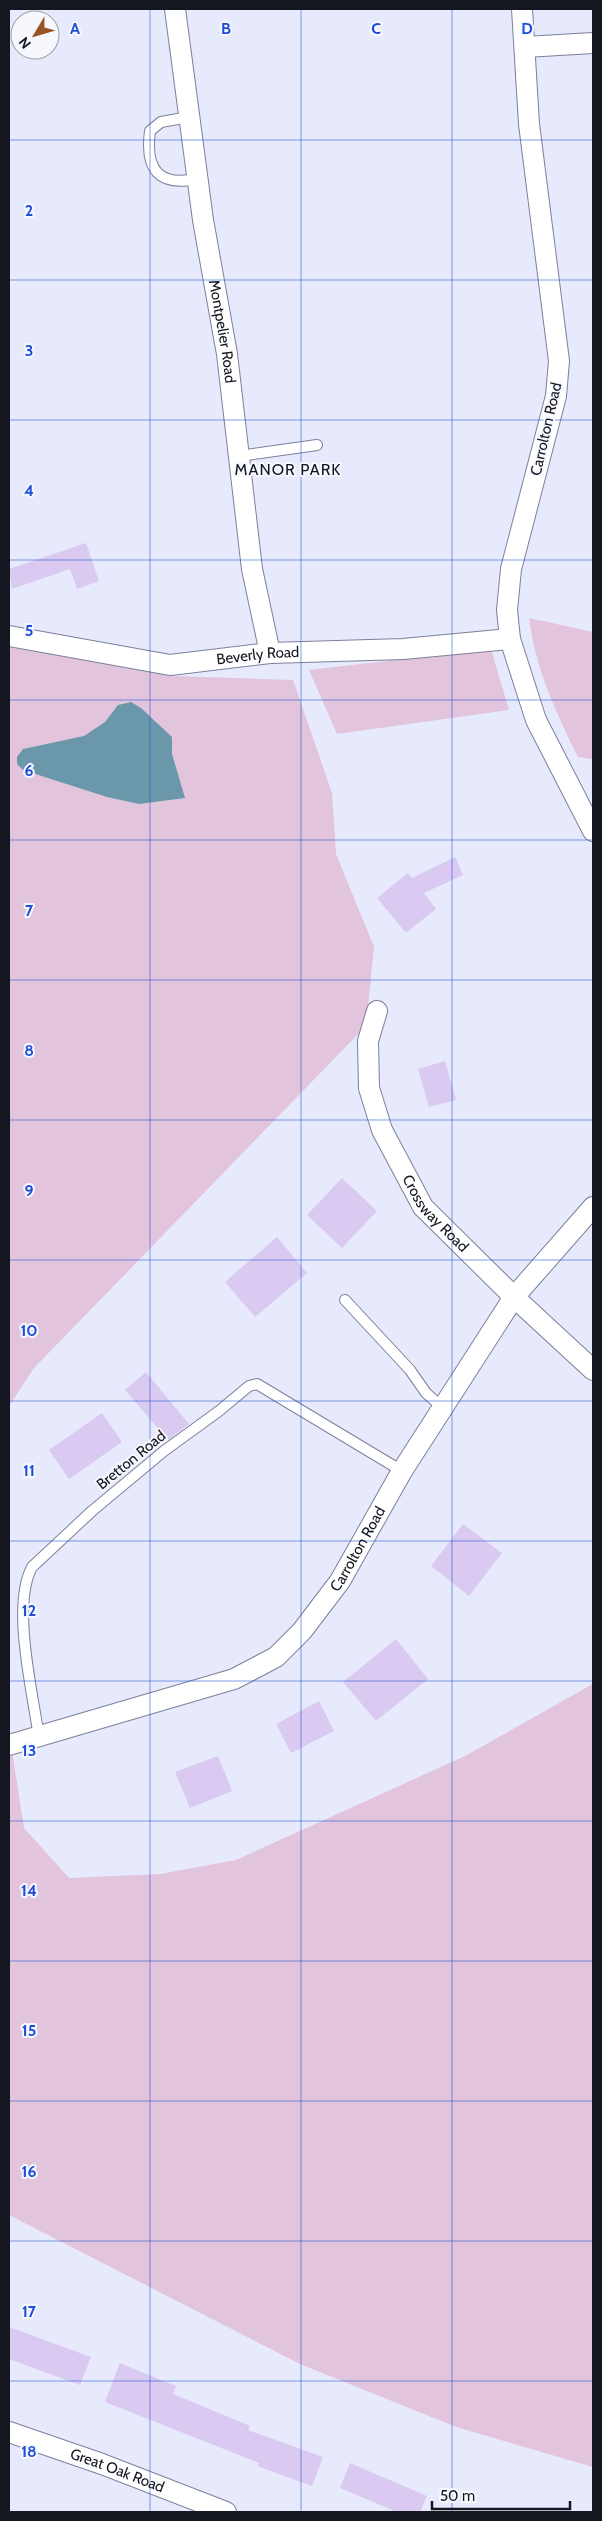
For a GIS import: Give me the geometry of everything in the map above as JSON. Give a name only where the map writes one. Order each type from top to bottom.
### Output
[{"type":"street","name":"Montpelier Road","points":[[175,9],[197,179],[227,354],[252,569],[270,653]]},
{"type":"street","name":"Carrolton Road","points":[[522,9],[529,124],[559,361],[556,396],[512,569],[507,610],[510,639],[536,720],[593,831]]},
{"type":"street","points":[[525,47],[593,43]]},
{"type":"street","name":"Beverly Road","points":[[9,636],[170,665],[270,653],[403,649],[510,639]]},
{"type":"street","name":"Crossway Road","points":[[377,1012],[368,1041],[369,1088],[382,1130],[423,1206],[514,1297],[593,1370]]},
{"type":"street","name":"Carrolton Road","points":[[9,1745],[39,1738],[234,1679],[276,1656],[302,1631],[340,1581],[402,1471],[514,1297],[593,1207]]},
{"type":"street","name":"Great Oak Road","points":[[9,2432],[102,2464],[226,2512]]},
{"type":"lane","points":[[189,117],[161,122],[150,131],[150,159],[155,171],[165,180],[180,182],[197,179]]},
{"type":"lane","points":[[239,456],[317,445]]},
{"type":"lane","points":[[345,1300],[410,1370],[426,1393],[443,1408]]},
{"type":"lane","name":"Bretton Road","points":[[39,1738],[25,1639],[24,1608],[27,1578],[32,1567],[92,1511],[164,1451],[219,1411],[249,1386],[257,1384],[402,1471]]},
{"type":"shaded area","points":[[529,618],[593,632],[593,759],[578,757],[562,723],[541,672]]},
{"type":"shaded area","points":[[9,643],[175,676],[293,680],[332,793],[336,854],[374,947],[366,1026],[34,1368],[9,1406]]},
{"type":"shaded area","points":[[491,649],[509,710],[337,734],[309,670]]},
{"type":"shaded area","points":[[593,1684],[593,2467],[456,2427],[300,2364],[9,2215],[9,1731],[24,1828],[69,1878],[160,1874],[236,1860],[465,1756]]},
{"type":"water","points":[[131,702],[141,708],[172,737],[172,754],[185,798],[139,804],[107,797],[23,770],[17,764],[17,757],[23,749],[84,736],[105,722],[118,705]]},
{"type":"building","points":[[86,543],[99,581],[77,589],[70,569],[12,589],[9,569]]},
{"type":"building","points":[[455,857],[463,875],[424,893],[436,909],[406,933],[377,898],[408,873],[412,878]]},
{"type":"building","points":[[445,1061],[456,1100],[429,1107],[418,1069]]},
{"type":"building","points":[[342,1178],[377,1211],[342,1248],[307,1215]]},
{"type":"building","points":[[277,1237],[307,1273],[255,1317],[225,1282]]},
{"type":"building","points":[[146,1372],[189,1424],[168,1440],[125,1390]]},
{"type":"building","points":[[102,1413],[122,1442],[69,1479],[49,1450]]},
{"type":"building","points":[[463,1524],[502,1553],[469,1596],[431,1566]]},
{"type":"building","points":[[396,1639],[428,1679],[376,1721],[343,1682]]},
{"type":"building","points":[[319,1701],[334,1731],[291,1753],[276,1724]]},
{"type":"building","points":[[218,1756],[232,1791],[190,1808],[175,1772]]},
{"type":"building","points":[[9,2327],[91,2357],[80,2385],[9,2359]]},
{"type":"building","points":[[120,2363],[176,2386],[173,2394],[250,2426],[248,2430],[323,2457],[312,2486],[257,2466],[259,2463],[105,2402]]},
{"type":"building","points":[[350,2463],[427,2496],[420,2512],[397,2512],[340,2488]]},
{"type":"district","name":"MANOR PARK","points":[[288,469]]}]
